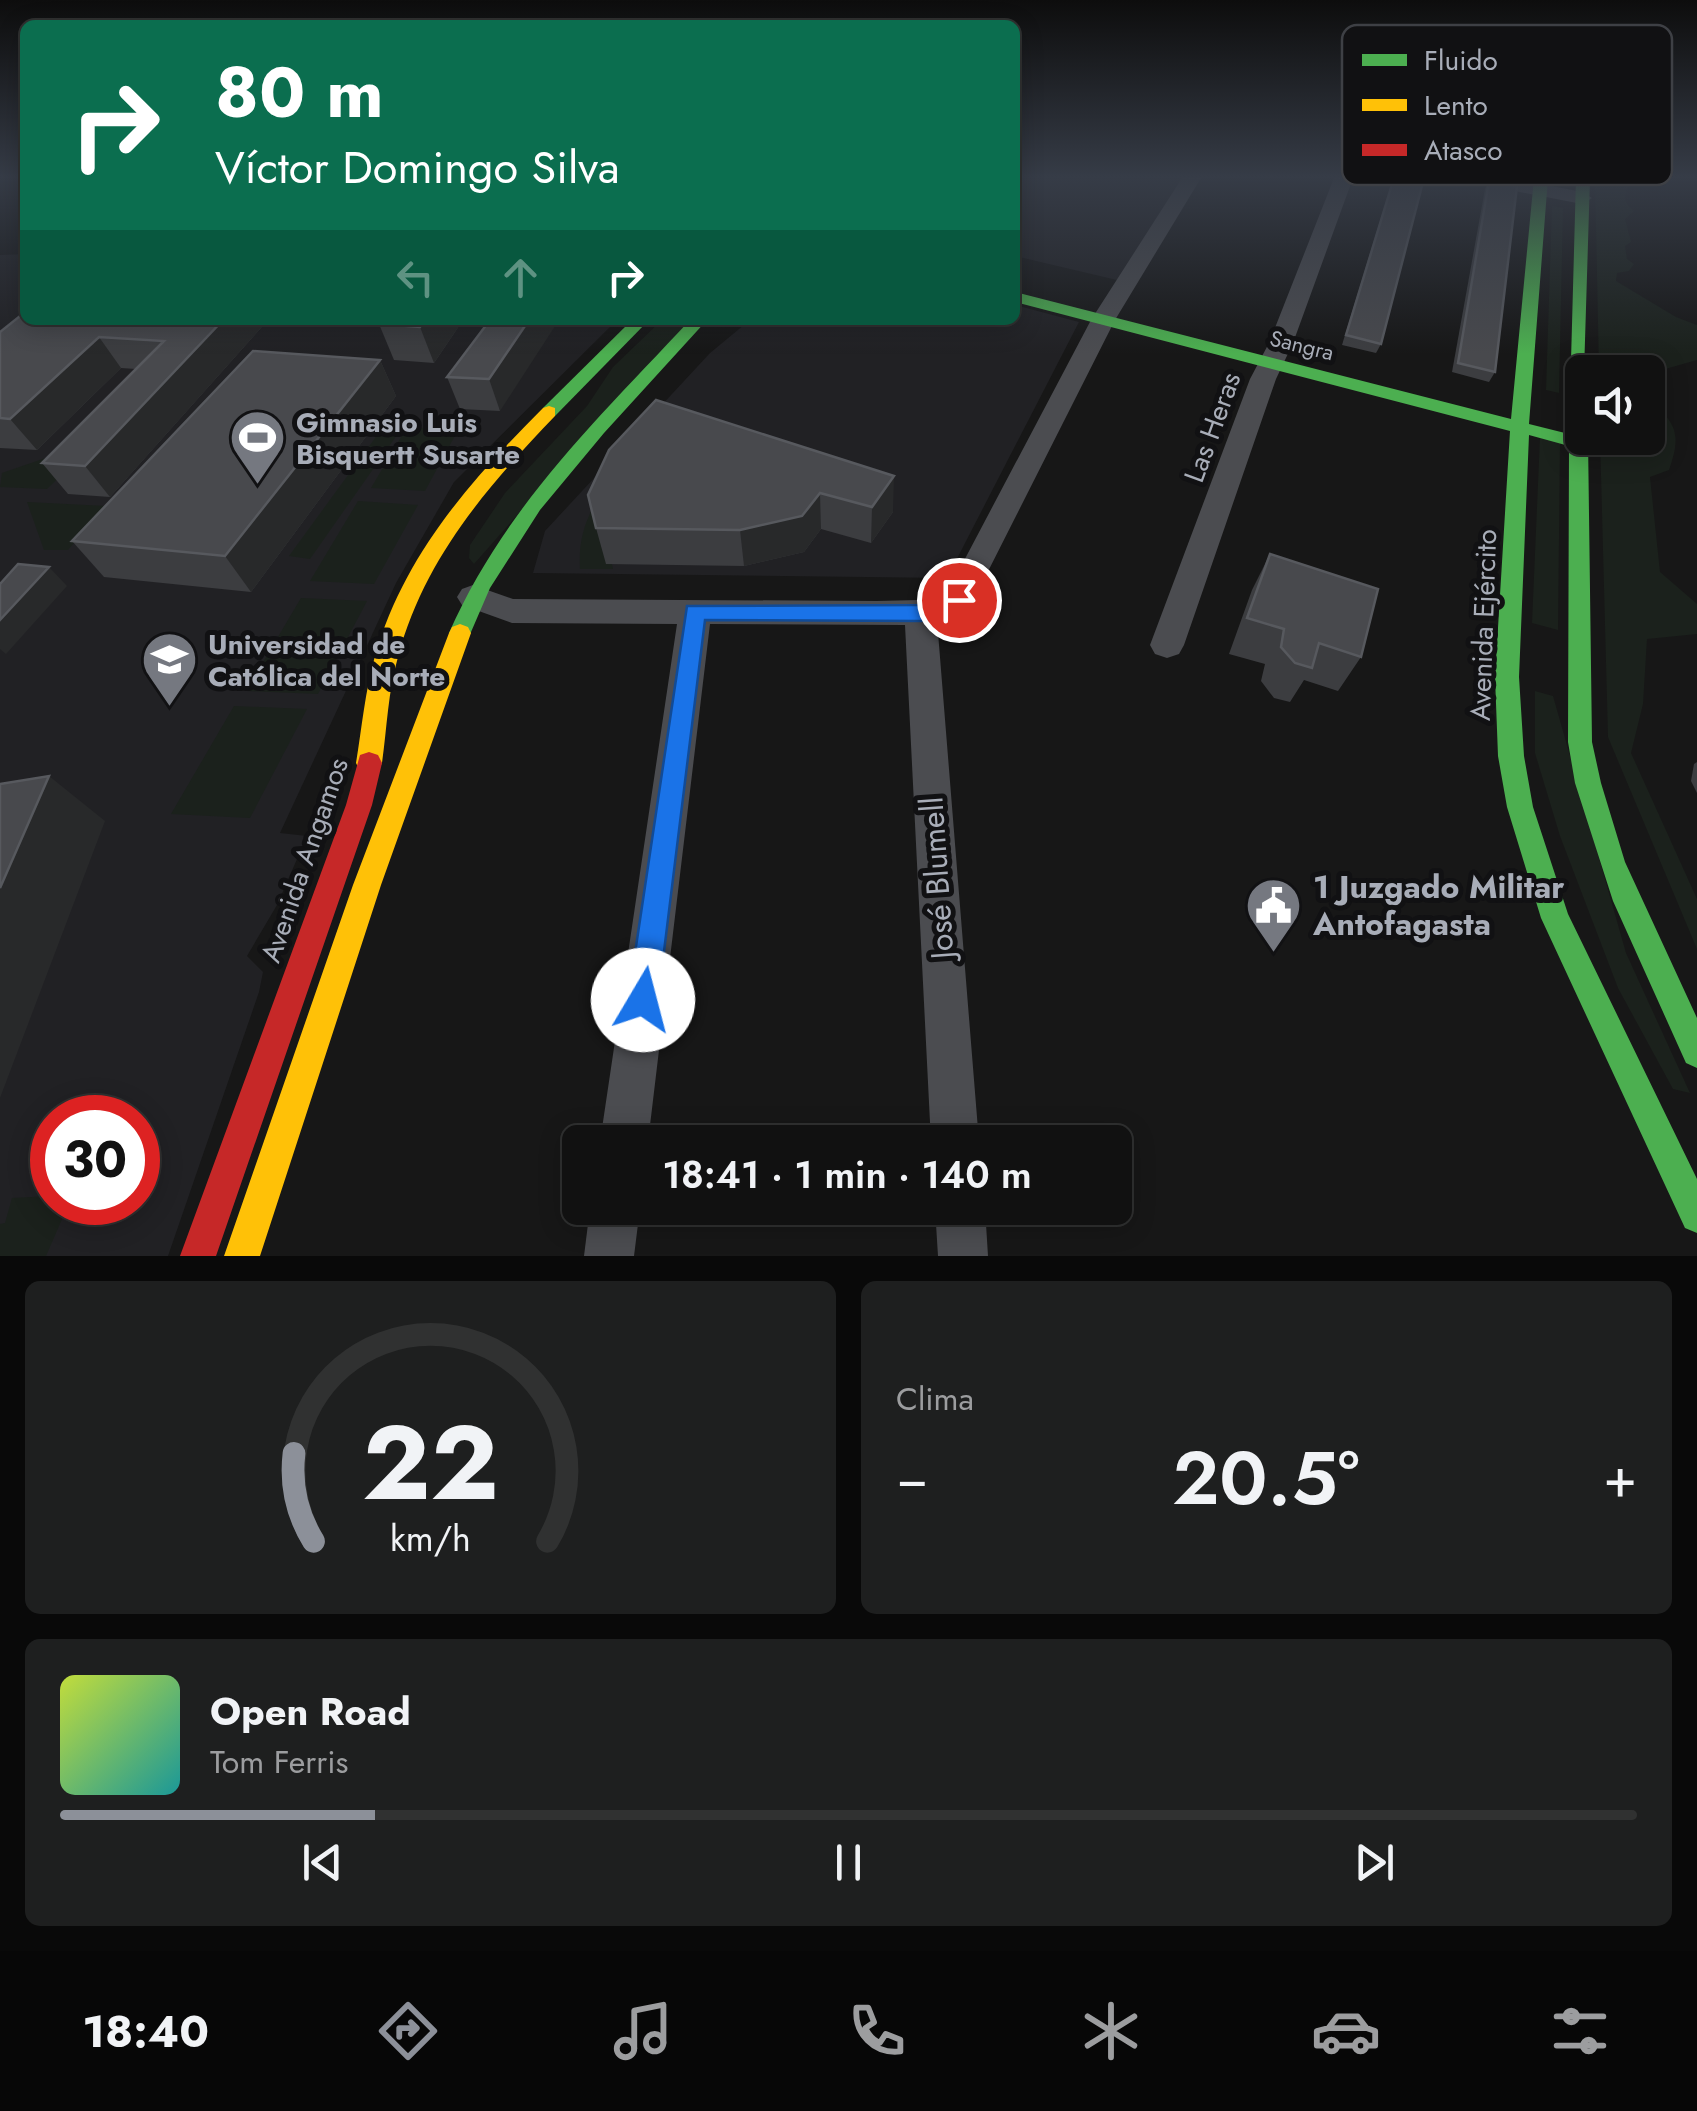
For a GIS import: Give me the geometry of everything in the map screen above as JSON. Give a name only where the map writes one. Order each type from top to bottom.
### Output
[{"type":"main road","name":"Avenida Ejército","points":[[1542,237],[1549,410],[1565,428]]},
{"type":"main road","name":"Avenida Ejército","points":[[1575,237],[1549,410],[1522,428],[1507,677],[1511,756],[1520,807],[1554,918],[1697,1216]]},
{"type":"main road","name":"Sangra","points":[[1020,277],[1109,310]]},
{"type":"main road","name":"Sangra","points":[[1020,297],[1109,310],[1276,353],[1565,439]]},
{"type":"main road","name":"Avenida Angamos","points":[[198,1256],[361,801],[381,680],[393,634],[451,516],[636,325]]},
{"type":"main road","points":[[242,1256],[463,585],[694,325]]},
{"type":"main road","name":"Sangra","points":[[1276,353],[1549,410]]},
{"type":"main road","name":"Avenida Ejército","points":[[1577,455],[1581,645],[1577,700],[1583,763],[1612,862],[1697,1052]]},
{"type":"main road","points":[[436,544],[463,585]]},
{"type":"street","points":[[463,585],[512,612],[920,613],[959,600],[1109,310],[1155,237]]},
{"type":"street","name":"Las Heras","points":[[1167,645],[1321,237]]},
{"type":"street","points":[[626,1125],[695,612]]},
{"type":"street","name":"José Blumell","points":[[920,613],[954,1125]]},
{"type":"street","points":[[609,1256],[613,1225]]},
{"type":"street","points":[[961,1225],[963,1256]]},
{"type":"shaded area","points":[[1020,237],[1148,237],[1121,281],[1020,257]]},
{"type":"shaded area","points":[[1551,237],[1562,237],[1559,393],[1546,390]]},
{"type":"shaded area","points":[[1596,237],[1630,237],[1631,242],[1625,246],[1627,259],[1634,264],[1629,271],[1617,273],[1616,281],[1697,325],[1697,360],[1665,369],[1665,355],[1599,355]]},
{"type":"shaded area","name":"Universidad de Católica del Norte","points":[[20,254],[20,325],[612,325],[454,482],[396,583],[280,833],[307,836],[277,905],[247,956],[263,972],[259,992],[168,1256],[0,1256],[0,255]]},
{"type":"shaded area","points":[[1020,306],[1079,322],[947,578],[533,573],[545,531],[710,353],[744,325],[1020,325]]},
{"type":"shaded area","points":[[657,325],[686,325],[474,564],[469,558],[470,545],[505,493],[587,406],[613,367]]},
{"type":"shaded area","points":[[1665,415],[1674,431],[1675,448],[1669,470],[1650,477],[1660,572],[1697,604],[1697,634],[1647,639],[1643,704],[1631,753],[1697,899],[1697,949],[1608,737],[1600,455],[1665,455]]},
{"type":"shaded area","points":[[386,423],[404,425],[310,559],[289,556]]},
{"type":"shaded area","points":[[407,427],[458,430],[425,491],[371,488]]},
{"type":"shaded area","points":[[1540,437],[1560,443],[1558,630],[1532,623]]},
{"type":"shaded area","points":[[98,440],[47,489],[0,487],[2,473]]},
{"type":"shaded area","points":[[608,484],[608,547],[613,569],[580,569],[586,524]]},
{"type":"shaded area","points":[[358,501],[418,505],[374,584],[310,581]]},
{"type":"shaded area","points":[[27,502],[106,506],[68,550],[44,550]]},
{"type":"shaded area","points":[[301,598],[367,601],[318,694],[246,691]]},
{"type":"shaded area","points":[[1535,691],[1553,696],[1626,953],[1690,1093],[1673,1089],[1618,988],[1560,836],[1535,753]]},
{"type":"shaded area","points":[[234,706],[307,709],[250,818],[171,814]]},
{"type":"shaded area","points":[[30,1197],[30,1225],[59,1225],[46,1256],[0,1256],[0,1224],[5,1223],[12,1198]]},
{"type":"building","points":[[1376,237],[1409,237],[1381,344],[1346,335]]},
{"type":"building","points":[[1480,237],[1511,237],[1495,372],[1458,363]]},
{"type":"building","points":[[20,316],[20,325],[218,325],[85,466],[42,463],[164,341],[99,337],[10,419],[0,418],[0,332]]},
{"type":"building","points":[[486,325],[526,325],[489,379],[447,377]]},
{"type":"building","points":[[253,351],[380,360],[225,556],[72,541]]},
{"type":"building","points":[[656,400],[894,476],[872,507],[820,493],[802,516],[740,530],[596,528],[588,495],[609,450]]},
{"type":"building","points":[[1270,554],[1378,589],[1361,657],[1319,643],[1312,668],[1295,663],[1281,647],[1284,629],[1247,618]]},
{"type":"building","points":[[18,564],[49,567],[0,620],[0,584]]},
{"type":"building","points":[[49,776],[0,888],[0,784]]},
{"type":"traffic: fast","points":[[1536,237],[1522,386],[1507,677],[1511,756],[1520,807],[1555,918],[1697,1216]]},
{"type":"traffic: fast","points":[[1581,237],[1580,742],[1598,823],[1612,862],[1697,1052]]},
{"type":"traffic: fast","points":[[1020,298],[1565,439]]},
{"type":"traffic: fast","points":[[549,412],[636,325]]},
{"type":"traffic: fast","points":[[460,633],[504,545],[532,505],[694,325]]},
{"type":"traffic: slow","points":[[369,763],[386,657],[413,584],[430,552],[472,494],[549,412]]},
{"type":"traffic: slow","points":[[242,1256],[367,885],[460,633]]},
{"type":"traffic: jam","points":[[198,1256],[359,805],[369,763]]},
{"type":"place","name":"Gimnasio Luis Bisquertt Susarte","points":[[257,487]]},
{"type":"place","name":"Universidad de Católica del Norte","points":[[169,709]]},
{"type":"place","name":"1 Juzgado Militar Antofagasta","points":[[1274,954]]},
{"type":"route","points":[[643,1000],[695,612],[920,613],[959,600]]}]
